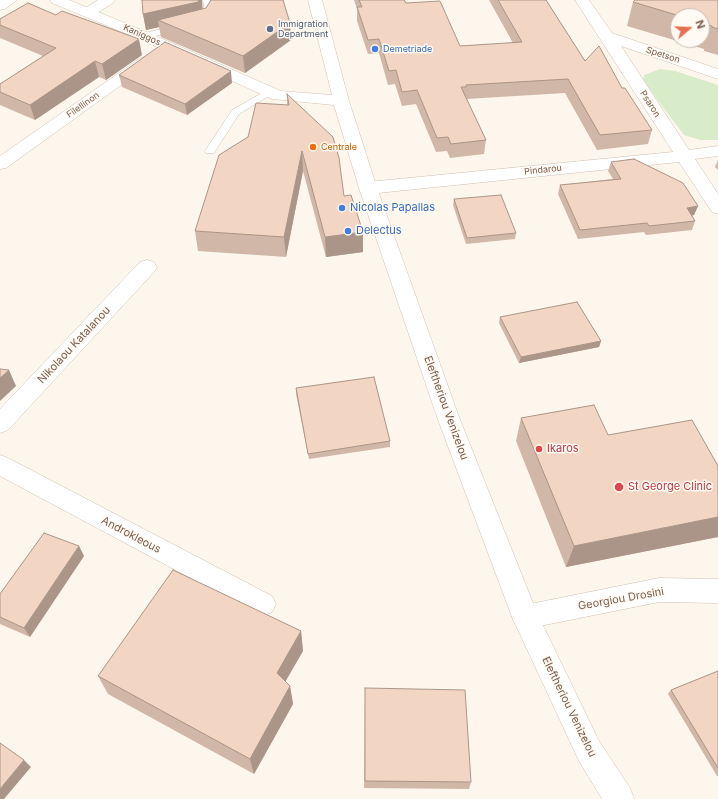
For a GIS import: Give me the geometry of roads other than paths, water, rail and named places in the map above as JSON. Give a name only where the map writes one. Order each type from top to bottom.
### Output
[{"type":"street","points":[[0,6],[10,0]]},
{"type":"street","name":"Kaniggos","points":[[57,0],[89,12],[278,96],[341,101]]},
{"type":"street","points":[[89,12],[108,0]]},
{"type":"street","name":"Eleftheriou Venizelou","points":[[315,0],[341,101],[368,188],[448,417],[526,617],[589,751],[619,799]]},
{"type":"street","name":"Psaron","points":[[582,0],[607,36],[683,156],[718,208]]},
{"type":"street","name":"Spetson","points":[[607,36],[718,74]]},
{"type":"street","name":"Filellinon","points":[[0,164],[166,46]]},
{"type":"street","name":"Pindarou","points":[[368,188],[683,156],[718,151]]},
{"type":"street","name":"Nikolaou Katalanou","points":[[0,424],[147,267]]},
{"type":"street","name":"Androkleous","points":[[0,465],[263,604]]},
{"type":"street","name":"Georgiou Drosini","points":[[526,617],[660,590],[718,592]]},
{"type":"lane","points":[[144,36],[204,22],[209,14],[207,0]]},
{"type":"lane","points":[[210,151],[235,112],[270,92]]},
{"type":"place","name":"Immigration Department","points":[[270,29]]},
{"type":"place","name":"Demetriade","points":[[375,49]]},
{"type":"place","name":"Centrale","points":[[313,147]]},
{"type":"place","name":"Nicolas Papallas","points":[[342,208]]},
{"type":"place","name":"Delectus","points":[[348,231]]},
{"type":"place","name":"Ikaros","points":[[539,449]]},
{"type":"place","name":"St George Clinic","points":[[619,487]]}]
